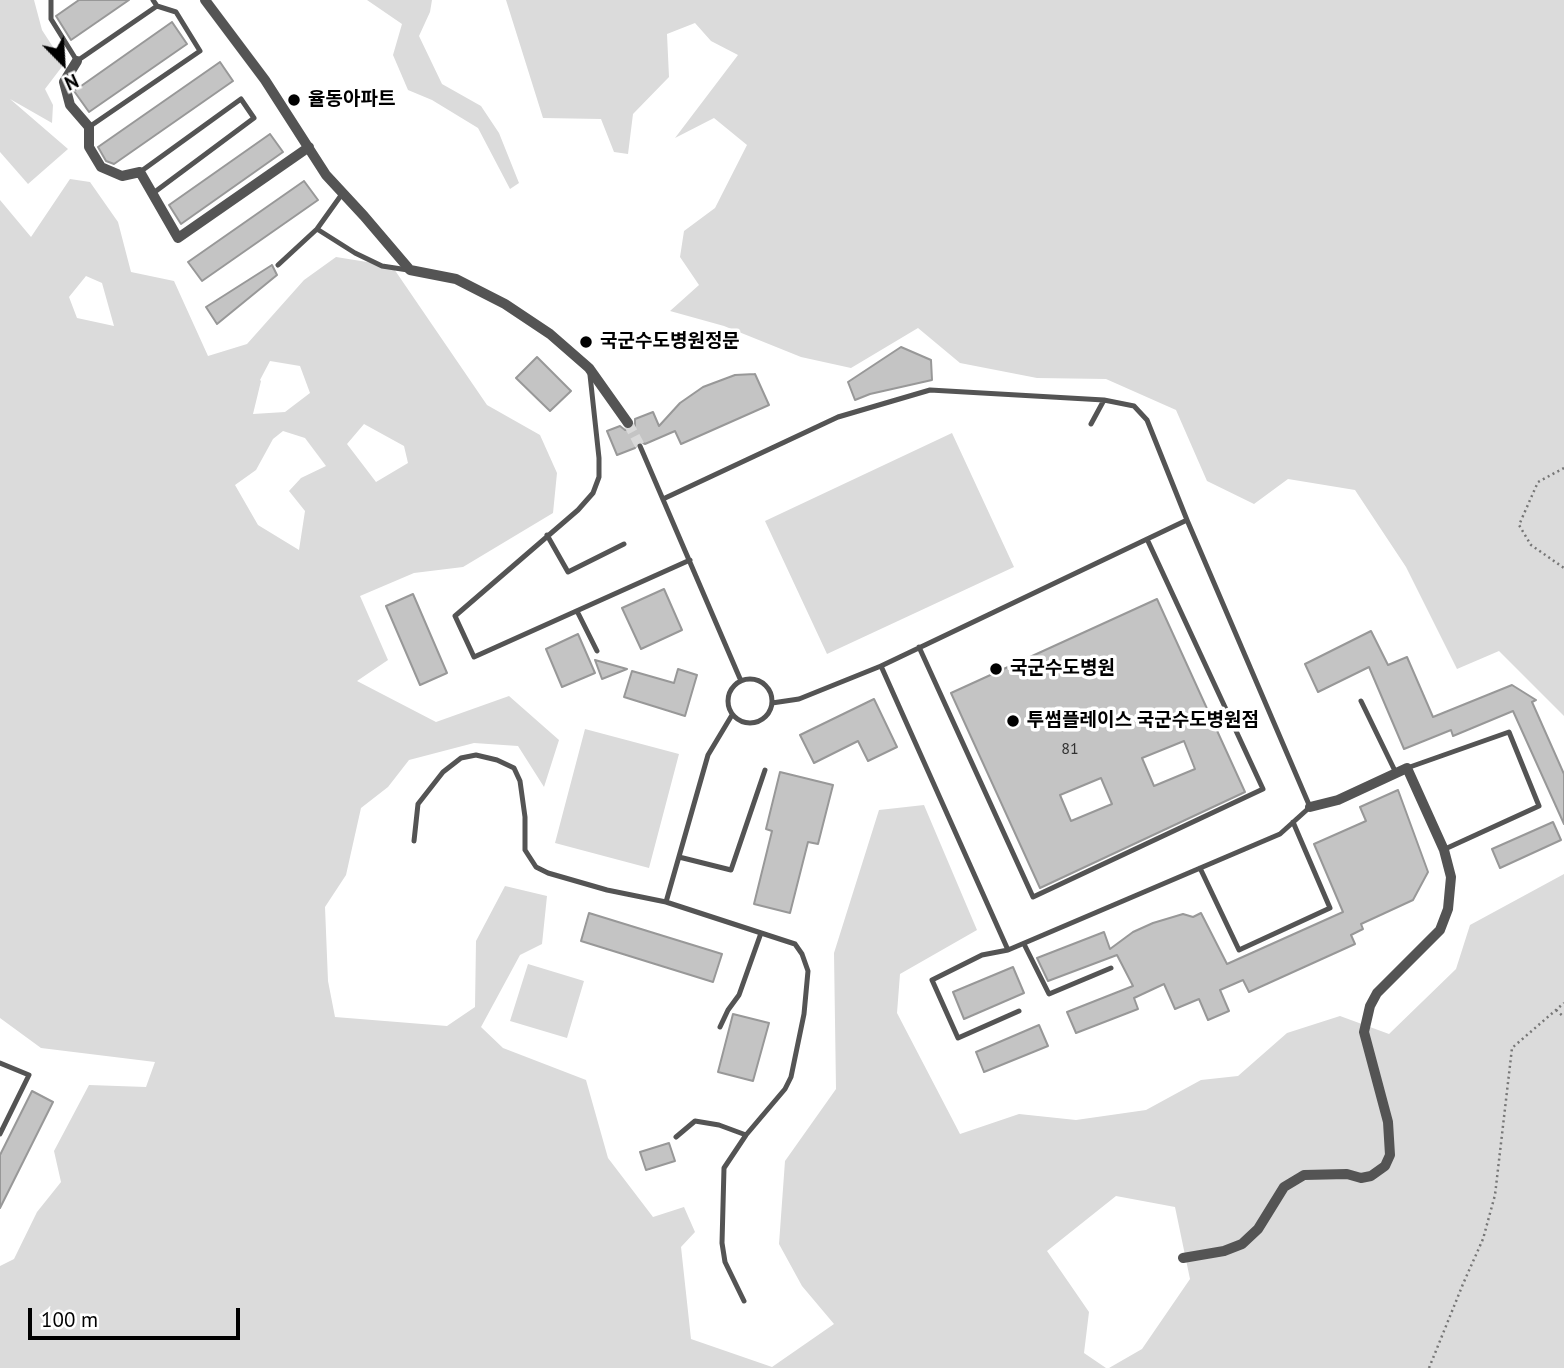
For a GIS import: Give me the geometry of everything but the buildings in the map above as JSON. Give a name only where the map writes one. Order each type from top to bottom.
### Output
[{"type":"street","points":[[205,0],[265,80],[326,175],[410,270],[456,279],[505,304],[550,334],[589,368],[628,423]]},
{"type":"street","points":[[77,61],[64,82],[69,105],[89,127],[89,147],[101,167],[122,176],[140,172],[178,238],[309,147]]},
{"type":"street","points":[[1183,1258],[1224,1251],[1242,1244],[1258,1229],[1283,1187],[1304,1175],[1348,1174],[1361,1178],[1371,1176],[1385,1166],[1390,1155],[1388,1122],[1364,1032],[1370,1006],[1377,993],[1440,930],[1448,909],[1451,877],[1444,850],[1407,768],[1338,800],[1310,807]]},
{"type":"lane","points":[[51,0],[51,19],[77,61],[155,3],[176,12],[200,51],[89,127]]},
{"type":"lane","points":[[140,172],[241,99],[254,118],[152,194]]},
{"type":"lane","points":[[278,265],[317,229],[342,194]]},
{"type":"lane","points":[[317,229],[382,266],[410,270]]},
{"type":"lane","points":[[589,368],[597,432],[599,477],[593,493],[578,510],[455,616],[474,657],[690,560]]},
{"type":"lane","points":[[663,499],[838,417],[930,390],[1104,400],[1134,406],[1147,420],[1310,807],[1280,834],[1024,944],[982,955],[932,980],[958,1038],[1019,1012]]},
{"type":"lane","points":[[1091,424],[1104,400]]},
{"type":"lane","points":[[639,446],[741,681]]},
{"type":"lane","points":[[772,703],[799,699],[881,666],[1187,520]]},
{"type":"lane","points":[[547,535],[568,572],[624,544]]},
{"type":"lane","points":[[919,648],[1033,897],[1263,789],[1147,539]]},
{"type":"lane","points":[[577,611],[597,651]]},
{"type":"lane","points":[[881,666],[1008,950]]},
{"type":"lane","points":[[748,679],[762,683],[771,695],[772,703],[766,717],[754,723],[737,720],[727,706],[727,698],[731,688],[748,679]]},
{"type":"lane","points":[[1361,701],[1396,773]]},
{"type":"lane","points":[[666,902],[708,755],[732,715]]},
{"type":"lane","points":[[1407,768],[1509,732],[1538,806],[1444,850]]},
{"type":"lane","points":[[414,841],[418,804],[443,772],[461,758],[476,755],[497,760],[514,768],[520,780],[525,817],[525,850],[536,867],[607,890],[666,902],[795,944],[808,971],[791,1077],[780,1096],[746,1135],[724,1168],[722,1242],[725,1262],[744,1301]]},
{"type":"lane","points":[[679,857],[731,870],[765,770]]},
{"type":"lane","points":[[1200,868],[1239,950],[1330,908],[1293,822]]},
{"type":"lane","points":[[720,1027],[739,995],[761,933]]},
{"type":"lane","points":[[1024,944],[1049,994],[1111,968]]},
{"type":"lane","points":[[0,1063],[29,1075],[0,1134]]},
{"type":"lane","points":[[676,1137],[695,1121],[719,1125],[746,1135]]},
{"type":"path","points":[[1564,468],[1538,482],[1520,525],[1531,545],[1564,568]]},
{"type":"path","points":[[1429,1368],[1483,1239],[1495,1195],[1512,1048],[1564,1003]]},
{"type":"path","points":[[1556,1010],[1564,1017]]},
{"type":"shaded area","points":[[0,0],[34,0],[42,30],[64,64],[45,89],[53,105],[52,123],[10,99],[68,149],[28,184],[0,152]]},
{"type":"shaded area","points":[[367,0],[432,0],[430,12],[419,36],[442,84],[481,106],[499,133],[519,183],[510,189],[478,128],[432,100],[408,90],[393,55],[402,24]]},
{"type":"shaded area","points":[[506,0],[1564,0],[1564,716],[1499,651],[1457,669],[1406,567],[1355,490],[1288,479],[1254,504],[1207,481],[1176,410],[1106,379],[1037,378],[960,363],[918,328],[851,368],[801,357],[724,326],[670,311],[699,285],[680,257],[684,231],[715,208],[747,145],[714,118],[675,138],[738,55],[711,41],[695,23],[667,34],[669,77],[633,114],[628,154],[614,152],[601,119],[543,118]]},
{"type":"shaded area","points":[[70,179],[90,182],[118,222],[131,272],[174,281],[208,356],[247,344],[304,280],[336,257],[392,266],[487,405],[540,435],[557,473],[553,513],[463,567],[414,573],[360,596],[388,660],[357,681],[436,722],[509,696],[559,740],[544,787],[518,746],[474,743],[409,760],[388,787],[361,808],[346,875],[325,907],[328,981],[335,1017],[447,1026],[475,1007],[476,941],[505,886],[547,896],[542,944],[520,955],[481,1027],[503,1048],[586,1080],[608,1158],[653,1217],[684,1207],[695,1232],[681,1247],[691,1339],[772,1367],[834,1324],[802,1286],[779,1244],[785,1161],[836,1089],[834,953],[879,810],[924,805],[977,930],[900,974],[897,1013],[960,1134],[1019,1114],[1076,1120],[1146,1110],[1201,1080],[1238,1076],[1287,1033],[1340,1016],[1389,1034],[1456,969],[1470,925],[1564,874],[1564,1368],[1109,1368],[1142,1349],[1190,1279],[1175,1207],[1116,1196],[1047,1251],[1089,1312],[1084,1353],[1106,1368],[0,1368],[0,1266],[14,1259],[37,1212],[61,1182],[54,1151],[89,1085],[146,1087],[155,1062],[41,1048],[0,1018],[0,200],[31,237]],"holes":[[[86,276],[102,283],[114,326],[77,318],[69,297]],[[270,361],[300,366],[310,393],[285,412],[253,414],[260,380]],[[364,424],[404,446],[408,463],[376,482],[347,444]],[[283,431],[305,438],[326,466],[301,478],[289,491],[305,511],[299,550],[258,525],[235,485],[256,470],[273,439]]]},
{"type":"shaded area","points":[[952,433],[1014,567],[827,654],[765,521]]},
{"type":"shaded area","points":[[585,729],[679,754],[649,868],[555,843]]},
{"type":"shaded area","points":[[528,964],[584,981],[567,1038],[510,1021]]},
{"type":"tunnel","points":[[628,423],[640,446]]},
{"type":"place","name":"율동아파트","points":[[294,100]]},
{"type":"place","name":"국군수도병원정문","points":[[586,342]]},
{"type":"place","name":"국군수도병원","points":[[996,669]]},
{"type":"place","name":"투썸플레이스 국군수도병원점","points":[[1013,721]]}]
